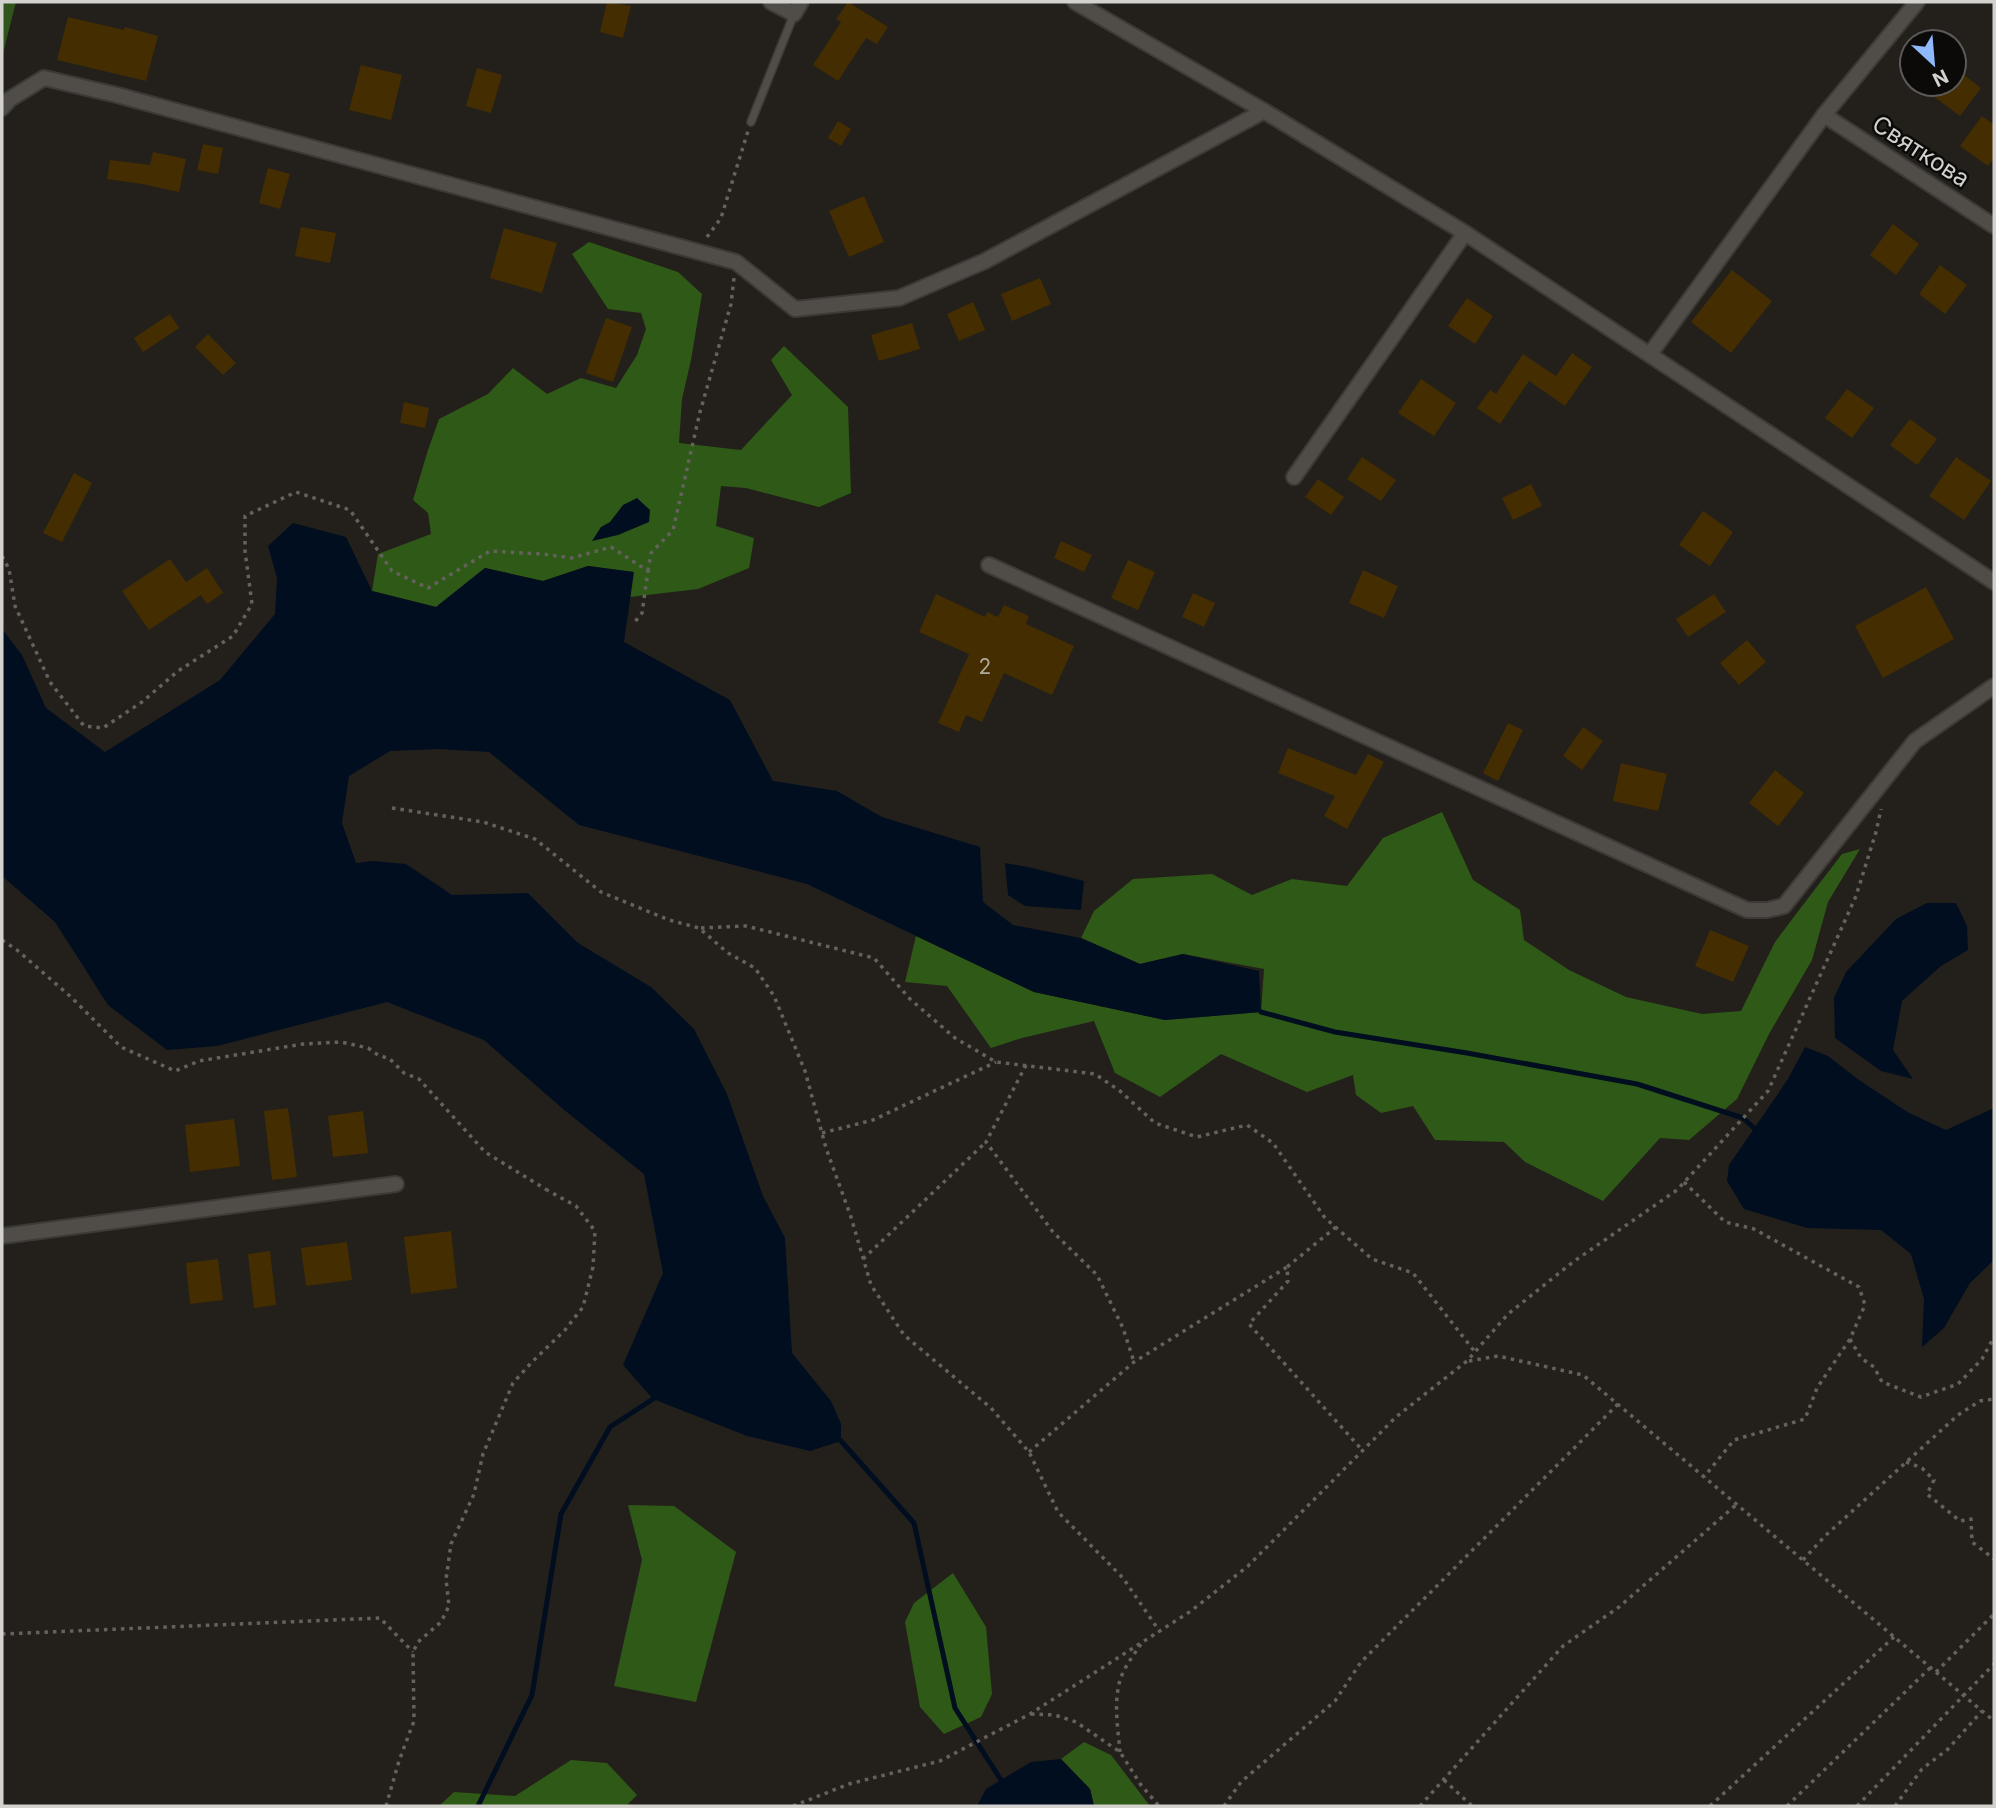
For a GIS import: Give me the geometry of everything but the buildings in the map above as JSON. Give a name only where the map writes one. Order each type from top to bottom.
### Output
[{"type":"street","points":[[771,2],[798,8]]},
{"type":"street","points":[[1075,2],[1264,111],[1465,233],[1994,582]]},
{"type":"street","points":[[1650,354],[1824,115],[1917,2]]},
{"type":"street","points":[[2,108],[10,99],[44,78],[131,99],[736,262],[795,309],[899,298],[985,261],[1264,111]]},
{"type":"street","name":"Святкова","points":[[1824,115],[1994,226]]},
{"type":"street","points":[[1294,477],[1465,233]]},
{"type":"street","points":[[989,565],[1747,910],[1767,910],[1784,906],[1915,741],[1994,686]]},
{"type":"street","points":[[2,1236],[396,1184]]},
{"type":"lane","points":[[751,122],[798,8]]},
{"type":"path","points":[[696,251],[721,218],[751,122]]},
{"type":"path","points":[[634,623],[642,613],[651,553],[673,530],[700,412],[731,304],[736,262]]},
{"type":"path","points":[[2,556],[9,569],[15,606],[50,682],[84,726],[103,728],[142,702],[178,671],[233,636],[252,604],[245,551],[245,516],[296,492],[350,510],[392,571],[428,589],[490,551],[572,558],[611,547],[648,571]]},
{"type":"path","points":[[392,808],[483,822],[535,839],[601,892],[669,920],[699,928],[746,926],[874,958],[910,999],[955,1038],[996,1062],[1094,1074],[1120,1091],[1155,1123],[1197,1137],[1247,1125],[1273,1143],[1325,1218],[1372,1259],[1413,1273],[1475,1352]]},
{"type":"path","points":[[793,1806],[849,1784],[940,1761],[1030,1714],[1191,1611],[1248,1566],[1396,1417],[1467,1361],[1508,1314],[1573,1262],[1677,1190],[1768,1091],[1856,897],[1881,809]]},
{"type":"path","points":[[699,928],[727,953],[755,968],[774,996],[805,1071],[871,1285],[904,1335],[991,1408],[1029,1452],[1058,1512],[1123,1578],[1160,1632]]},
{"type":"path","points":[[2,940],[71,997],[121,1047],[175,1071],[199,1061],[303,1044],[341,1042],[368,1048],[390,1059],[404,1073],[419,1079],[485,1152],[576,1206],[595,1231],[593,1267],[583,1307],[565,1330],[513,1383],[483,1454],[474,1494],[451,1544],[446,1579],[449,1606],[441,1622],[418,1642],[413,1652],[414,1721],[386,1806]]},
{"type":"path","points":[[822,1133],[873,1120],[996,1062]]},
{"type":"path","points":[[863,1259],[986,1142],[1026,1065]]},
{"type":"path","points":[[986,1142],[1053,1231],[1097,1275],[1124,1328],[1134,1362]]},
{"type":"path","points":[[1684,1182],[1725,1222],[1754,1229],[1859,1287],[1865,1305],[1850,1339],[1817,1388],[1805,1419],[1734,1440],[1704,1477]]},
{"type":"path","points":[[1029,1452],[1134,1362],[1287,1266],[1336,1227]]},
{"type":"path","points":[[1287,1266],[1288,1280],[1249,1324],[1363,1451]]},
{"type":"path","points":[[1850,1339],[1861,1359],[1874,1367],[1882,1382],[1921,1397],[1958,1384],[1982,1359],[1994,1337]]},
{"type":"path","points":[[1467,1361],[1498,1356],[1583,1374],[1994,1721]]},
{"type":"path","points":[[1803,1560],[1825,1536],[1958,1415],[1980,1401],[1994,1399]]},
{"type":"path","points":[[1224,1806],[1241,1782],[1335,1701],[1361,1662],[1618,1404]]},
{"type":"path","points":[[1906,1462],[1922,1468],[1934,1480],[1927,1494],[1960,1521],[1971,1519],[1972,1542],[1994,1559]]},
{"type":"path","points":[[1420,1806],[1563,1646],[1619,1607],[1737,1504]]},
{"type":"path","points":[[1935,1672],[1994,1614]]},
{"type":"path","points":[[2,1634],[380,1618],[413,1652]]},
{"type":"path","points":[[1710,1806],[1894,1637]]},
{"type":"path","points":[[1120,1752],[1117,1718],[1119,1683],[1128,1663],[1142,1643]]},
{"type":"path","points":[[1857,1806],[1994,1664]]},
{"type":"path","points":[[1787,1806],[1930,1668]]},
{"type":"path","points":[[1895,1806],[1922,1769],[1948,1749],[1982,1711]]},
{"type":"path","points":[[1030,1714],[1055,1714],[1076,1722],[1120,1752],[1159,1806]]},
{"type":"path","points":[[1444,1780],[1472,1806]]},
{"type":"green space","points":[[2,2],[16,2],[2,57]]},
{"type":"green space","points":[[589,242],[678,272],[702,294],[682,399],[679,443],[741,450],[792,395],[771,360],[784,346],[848,407],[851,493],[819,507],[746,488],[721,486],[716,526],[754,538],[749,568],[698,589],[630,597],[633,572],[588,566],[543,581],[485,568],[436,607],[372,591],[378,554],[431,534],[428,513],[413,500],[439,419],[488,394],[513,368],[547,394],[581,378],[616,388],[637,355],[646,329],[641,313],[608,309],[572,254]]},
{"type":"green space","points":[[1442,812],[1473,880],[1520,910],[1524,940],[1569,970],[1626,997],[1702,1014],[1741,1011],[1775,942],[1842,854],[1860,849],[1828,902],[1812,960],[1769,1034],[1737,1099],[1689,1140],[1660,1138],[1603,1201],[1525,1162],[1504,1142],[1435,1140],[1413,1106],[1381,1113],[1356,1095],[1353,1075],[1307,1092],[1221,1054],[1160,1097],[1115,1073],[1094,1021],[991,1048],[947,986],[905,982],[916,936],[1034,992],[1165,1020],[1261,1012],[1264,969],[1183,954],[1140,964],[1081,938],[1094,911],[1133,879],[1212,874],[1252,895],[1292,879],[1347,886],[1383,838]]},
{"type":"green space","points":[[628,1505],[674,1506],[736,1552],[696,1702],[614,1686],[642,1560]]},
{"type":"green space","points":[[953,1573],[986,1627],[992,1694],[981,1717],[944,1734],[920,1707],[905,1622],[914,1603]]},
{"type":"green space","points":[[1084,1742],[1111,1755],[1150,1806],[1094,1806],[1090,1789],[1061,1759]]},
{"type":"green space","points":[[571,1760],[607,1763],[637,1795],[626,1806],[439,1806],[454,1792],[515,1796]]},
{"type":"water","points":[[637,498],[650,510],[649,522],[618,535],[592,541],[601,527],[610,522],[623,505]]},
{"type":"water","points":[[293,523],[346,537],[372,591],[436,607],[485,568],[543,581],[588,566],[634,572],[624,642],[730,700],[773,781],[837,791],[882,817],[980,847],[983,902],[1013,925],[1081,938],[1140,964],[1183,954],[1259,971],[1261,1012],[1165,1020],[1034,992],[807,884],[579,825],[489,752],[439,749],[390,751],[349,776],[342,823],[356,863],[373,861],[406,864],[452,895],[528,893],[578,943],[651,987],[694,1029],[727,1094],[763,1196],[785,1238],[792,1353],[831,1401],[841,1424],[841,1441],[810,1451],[747,1436],[653,1399],[623,1365],[663,1273],[644,1174],[563,1109],[484,1040],[387,1002],[217,1046],[167,1050],[108,1005],[55,922],[2,876],[2,629],[22,655],[46,708],[105,752],[220,680],[275,614],[277,578],[268,546]]},
{"type":"water","points":[[1005,863],[1084,881],[1081,910],[1025,906],[1008,895]]},
{"type":"water","points":[[1927,903],[1956,903],[1967,926],[1968,950],[1941,966],[1902,1001],[1893,1050],[1913,1079],[1881,1071],[1835,1038],[1834,998],[1846,972],[1896,919]]},
{"type":"water","points":[[1805,1047],[1828,1056],[1909,1113],[1946,1130],[1994,1108],[1994,1260],[1970,1283],[1944,1328],[1922,1347],[1924,1299],[1911,1254],[1881,1230],[1807,1228],[1744,1209],[1727,1181],[1729,1165],[1788,1079]]},
{"type":"water","points":[[1061,1759],[1090,1789],[1094,1806],[977,1806],[986,1789],[1031,1762]]},
{"type":"waterway","points":[[1261,1012],[1335,1032],[1637,1084],[1743,1118],[1755,1129]]},
{"type":"waterway","points":[[478,1806],[532,1695],[561,1514],[610,1427],[653,1399]]},
{"type":"waterway","points":[[841,1441],[914,1523],[955,1708],[1001,1780]]}]
